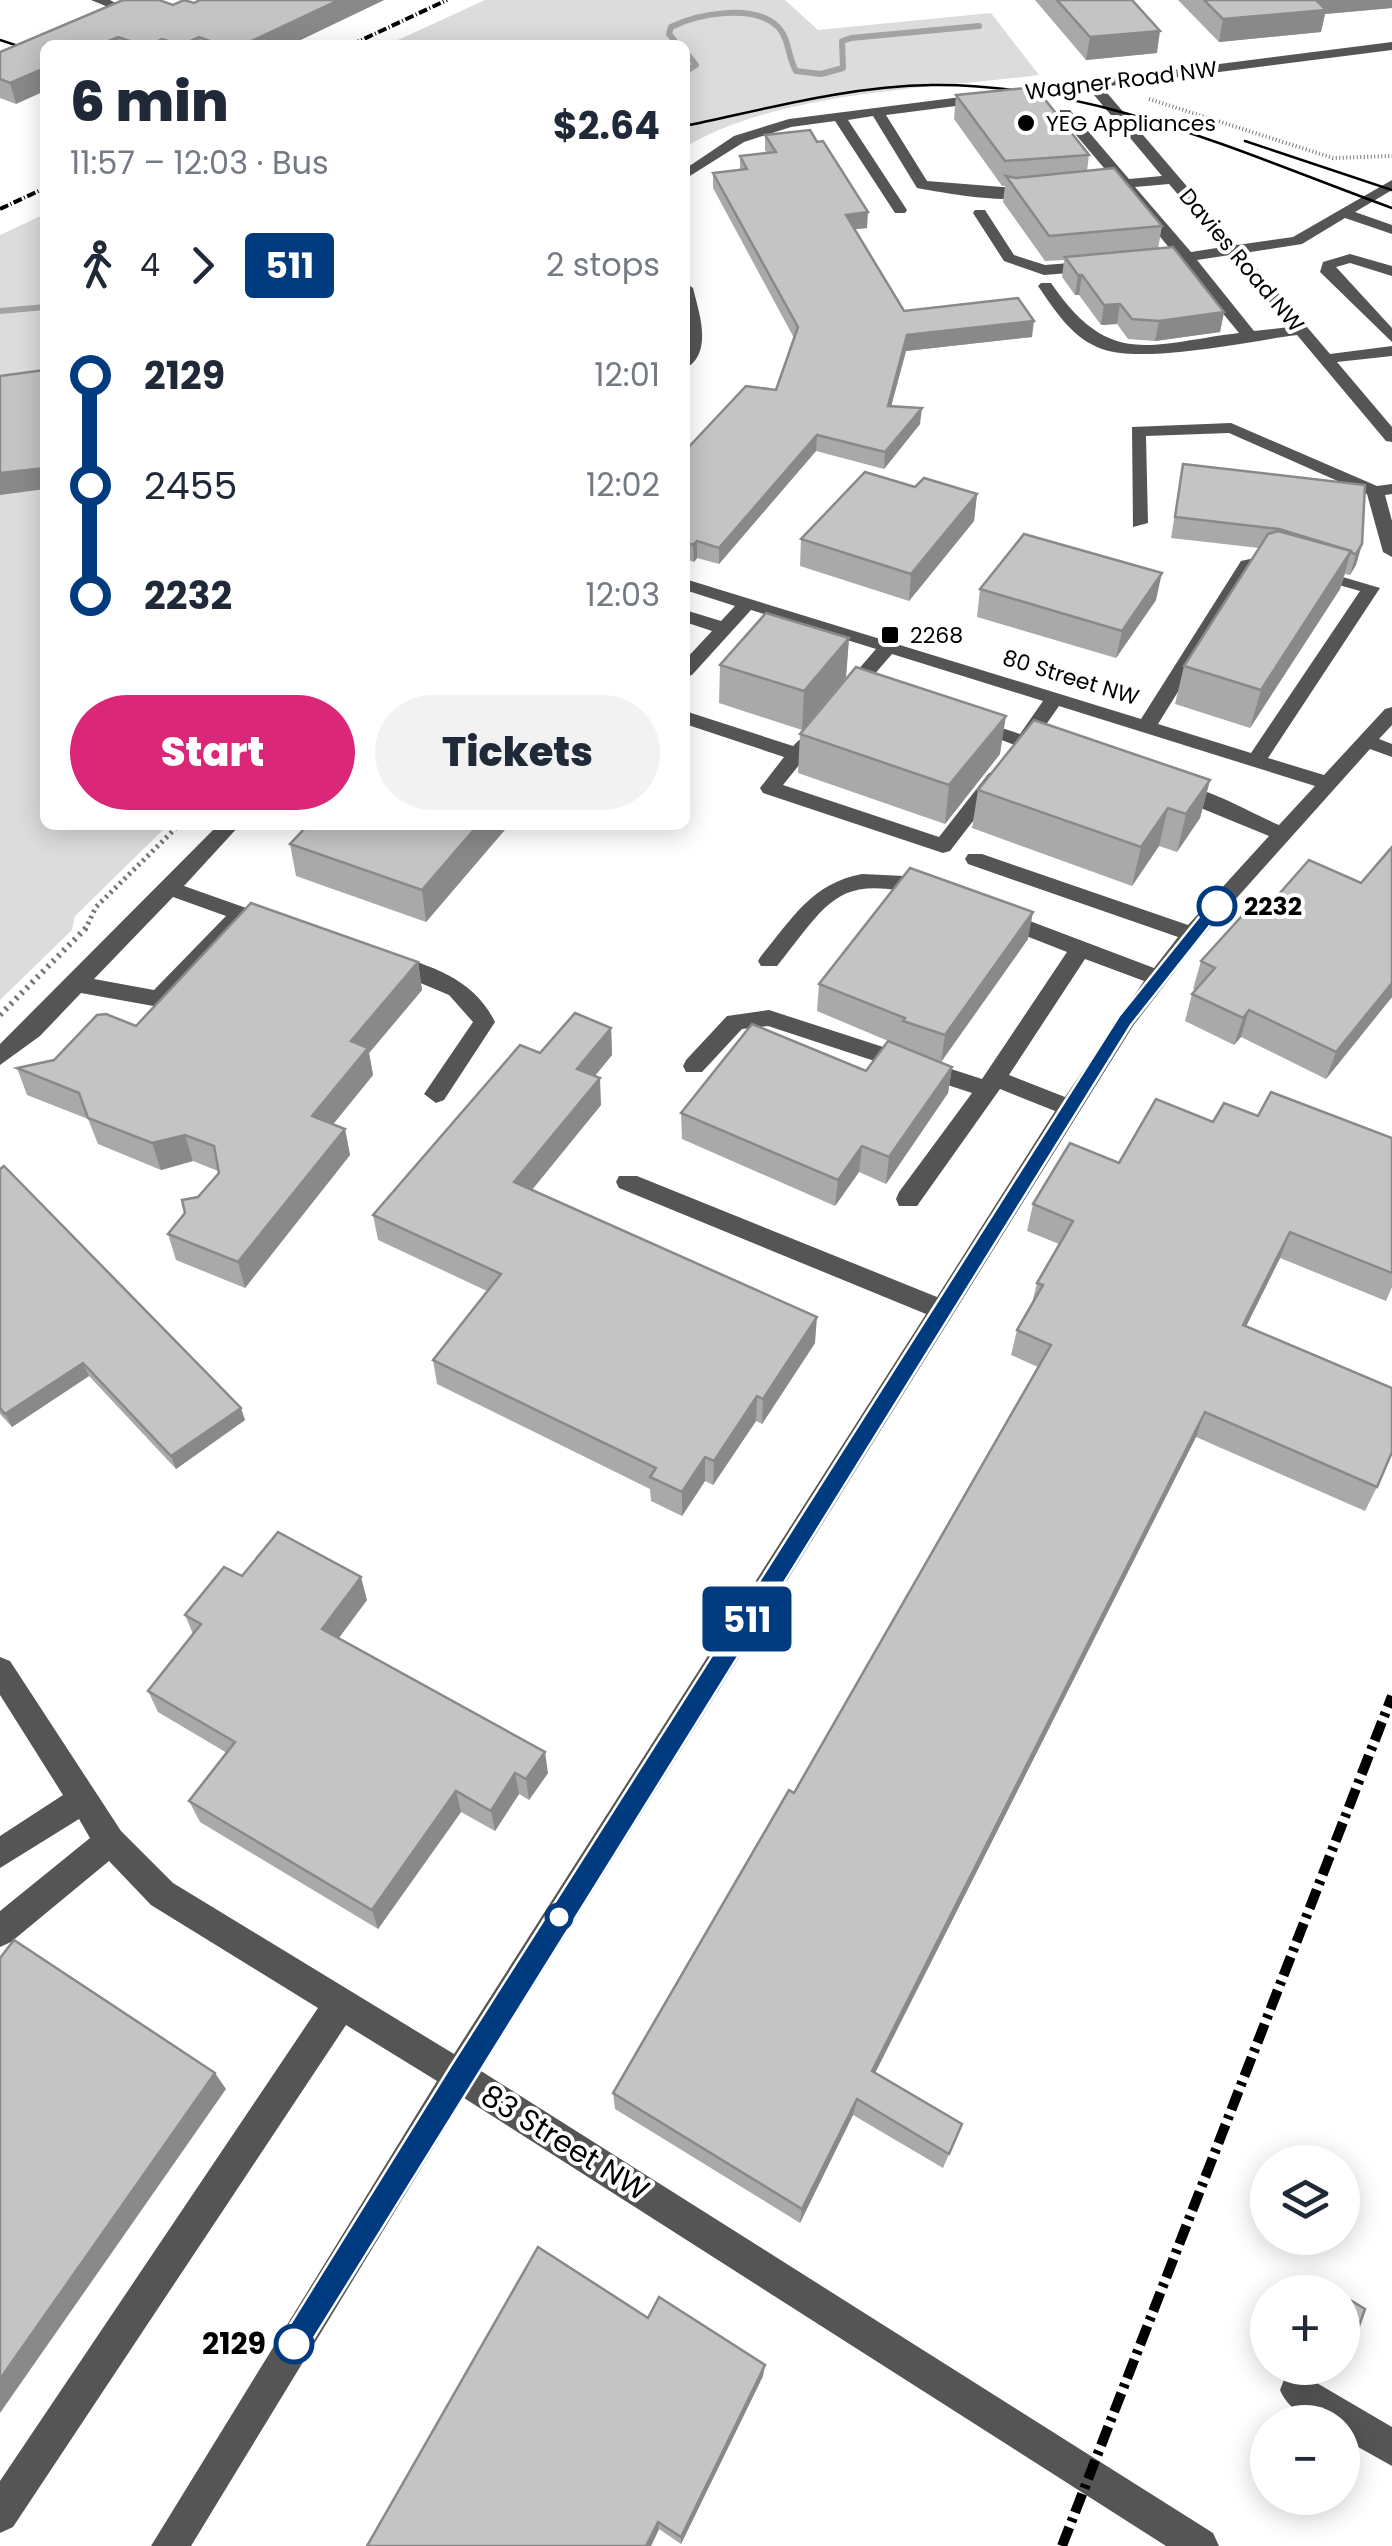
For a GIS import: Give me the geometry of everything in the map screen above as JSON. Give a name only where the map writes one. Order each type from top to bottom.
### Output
[{"type":"street","points":[[97,6],[119,2]]},
{"type":"street","name":"Wagner Road NW","points":[[690,172],[725,147],[756,132],[838,115],[1392,46]]},
{"type":"street","name":"Davies Road NW","points":[[1091,84],[1392,437]]},
{"type":"street","points":[[876,110],[922,184],[1013,195],[1050,191]]},
{"type":"street","points":[[1065,113],[1250,336]]},
{"type":"street","points":[[838,115],[900,210]]},
{"type":"street","points":[[856,143],[894,138]]},
{"type":"street","points":[[1086,188],[1174,179]]},
{"type":"street","points":[[1169,259],[1297,241],[1392,184]]},
{"type":"street","points":[[980,213],[1009,258],[1044,270],[1133,262]]},
{"type":"street","points":[[1346,214],[1392,230]]},
{"type":"street","points":[[1392,270],[1350,258],[1328,265],[1328,272],[1392,337]]},
{"type":"street","points":[[1046,286],[1072,325],[1110,349],[1130,351],[1302,330]]},
{"type":"street","points":[[690,307],[697,334],[690,352]]},
{"type":"street","points":[[1326,359],[1392,351]]},
{"type":"street","points":[[1140,523],[1138,431],[1231,428],[1384,490],[1392,552]]},
{"type":"street","points":[[1146,727],[1246,565],[1268,560],[1371,588],[1256,761]]},
{"type":"street","name":"80 Street NW","points":[[690,586],[1327,783]]},
{"type":"street","points":[[690,665],[747,604]]},
{"type":"street","points":[[690,618],[723,628]]},
{"type":"street","points":[[888,647],[848,693],[892,698]]},
{"type":"street","points":[[820,727],[770,788],[943,846],[1033,744],[1055,699]]},
{"type":"street","points":[[170,2546],[459,2076],[1156,977],[1392,713]]},
{"type":"street","points":[[948,717],[1033,744]]},
{"type":"street","points":[[690,719],[797,754]]},
{"type":"street","points":[[1366,741],[1392,751]]},
{"type":"street","points":[[1148,781],[1218,804],[1241,818],[1282,833]]},
{"type":"street","points":[[0,1057],[77,984],[225,830]]},
{"type":"street","points":[[975,859],[1192,934]]},
{"type":"street","points":[[769,962],[826,893],[863,880],[916,885],[1156,977]]},
{"type":"street","points":[[77,984],[159,999],[249,916],[168,888]]},
{"type":"street","points":[[908,1199],[991,1084],[1080,949]]},
{"type":"street","points":[[358,951],[444,982],[478,1005],[484,1022],[436,1094]]},
{"type":"street","points":[[694,1066],[735,1022],[769,1018],[1070,1108]]},
{"type":"street","points":[[628,1182],[942,1310]]},
{"type":"street","name":"83 Street NW","points":[[0,1670],[110,1840],[162,1894],[459,2076],[1200,2546]]},
{"type":"street","points":[[0,1853],[82,1800]]},
{"type":"street","points":[[0,1931],[110,1840]]},
{"type":"street","points":[[0,2514],[341,2003]]},
{"type":"street","points":[[1298,2390],[1392,2448]]},
{"type":"path","points":[[1148,98],[1334,158],[1392,156]]},
{"type":"path","points":[[0,1015],[85,931],[96,907],[174,830]]},
{"type":"shaded area","points":[[485,0],[785,0],[818,30],[991,13],[1039,75],[810,103],[723,128],[690,144],[690,40],[398,40]]},
{"type":"shaded area","points":[[40,216],[40,830],[163,830],[75,916],[72,930],[0,1000],[0,235]]},
{"type":"building","points":[[123,0],[159,0],[173,5],[184,0],[339,0],[254,40],[118,37],[40,40],[40,70],[10,83],[0,79],[0,52]]},
{"type":"building","points":[[1057,0],[1132,0],[1160,31],[1090,37]]},
{"type":"building","points":[[1204,0],[1316,0],[1326,10],[1223,19]]},
{"type":"building","points":[[1035,87],[1089,155],[1005,161],[956,95]]},
{"type":"building","points":[[810,130],[817,142],[823,141],[868,212],[846,215],[904,311],[1018,298],[1034,321],[907,335],[888,406],[922,408],[885,452],[817,435],[719,548],[697,541],[693,545],[690,446],[746,386],[776,390],[798,327],[713,173],[747,169],[740,156],[776,152],[765,135]]},
{"type":"building","points":[[1114,168],[1162,226],[1049,236],[1006,176],[1016,178]]},
{"type":"building","points":[[1173,247],[1224,312],[1159,321],[1132,319],[1120,304],[1104,305],[1065,257]]},
{"type":"building","points":[[40,371],[40,469],[0,473],[0,376]]},
{"type":"building","points":[[1183,464],[1365,485],[1362,544],[1356,554],[1279,529],[1175,517]]},
{"type":"building","points":[[865,472],[915,487],[924,478],[977,494],[911,574],[801,539]]},
{"type":"building","points":[[1278,531],[1351,551],[1261,690],[1184,666],[1268,534]]},
{"type":"building","points":[[1024,534],[1162,573],[1122,631],[980,589]]},
{"type":"building","points":[[766,613],[849,638],[804,691],[720,665]]},
{"type":"building","points":[[856,667],[1006,716],[949,785],[800,734]]},
{"type":"building","points":[[1034,720],[1210,780],[1186,814],[1168,808],[1141,847],[978,790]]},
{"type":"building","points":[[303,830],[474,830],[422,890],[290,844]]},
{"type":"building","points":[[1392,847],[1392,983],[1336,1052],[1249,1010],[1243,1018],[1192,994],[1215,968],[1201,961],[1260,896],[1272,902],[1309,860],[1361,883]]},
{"type":"building","points":[[910,868],[1033,912],[945,1035],[819,984]]},
{"type":"building","points":[[251,903],[418,962],[351,1041],[368,1048],[312,1116],[345,1129],[238,1262],[168,1234],[185,1213],[182,1200],[198,1197],[219,1173],[214,1146],[185,1135],[152,1143],[88,1118],[79,1093],[17,1068],[54,1060],[97,1015],[106,1014],[136,1026]]},
{"type":"building","points":[[575,1013],[611,1028],[577,1069],[600,1078],[514,1182],[817,1317],[763,1399],[757,1396],[714,1461],[705,1457],[682,1492],[650,1477],[656,1468],[433,1360],[501,1274],[373,1215],[520,1045],[540,1053]]},
{"type":"building","points":[[752,1024],[866,1071],[888,1041],[952,1067],[889,1157],[862,1146],[838,1180],[681,1113]]},
{"type":"building","points":[[1271,1092],[1392,1138],[1392,1273],[1290,1232],[1243,1325],[1392,1388],[1392,1452],[1377,1487],[1205,1412],[872,2071],[962,2124],[949,2154],[857,2099],[802,2209],[613,2093],[789,1790],[794,1793],[1051,1345],[1017,1330],[1043,1285],[1037,1283],[1073,1221],[1033,1204],[1070,1143],[1119,1163],[1156,1099],[1213,1122],[1224,1103],[1258,1116]]},
{"type":"building","points":[[4,1166],[241,1408],[171,1456],[83,1363],[5,1414],[0,1408],[0,1169]]},
{"type":"building","points":[[278,1532],[361,1577],[322,1629],[545,1752],[526,1779],[515,1773],[491,1811],[456,1791],[372,1910],[189,1801],[235,1742],[148,1691],[201,1624],[185,1615],[224,1567],[242,1576]]},
{"type":"building","points":[[14,1940],[215,2073],[0,2379],[0,1958]]},
{"type":"building","points":[[538,2247],[648,2318],[659,2297],[765,2365],[681,2537],[658,2522],[646,2546],[367,2546]]},
{"type":"waterway","points":[[674,40],[669,34],[671,27],[682,22],[725,13],[755,15],[782,32],[796,71],[821,74],[843,68],[842,41],[851,38],[979,26]]},
{"type":"waterway","points":[[690,57],[696,65],[690,69]]},
{"type":"waterway","points":[[0,311],[40,307]]},
{"type":"tram line","points":[[0,40],[40,53]]},
{"type":"tram line","points":[[690,125],[870,89],[992,87],[1051,96],[1167,126],[1392,208]]},
{"type":"tram line","points":[[1245,141],[1392,190]]},
{"type":"railway","points":[[362,40],[447,0]]},
{"type":"railway","points":[[0,209],[40,190]]},
{"type":"railway","points":[[1062,2546],[1392,1696]]},
{"type":"bus line","name":"511","points":[[294,2344],[1125,1020],[1217,906]]},
{"type":"place","name":"YEG Appliances","points":[[1026,123]]},
{"type":"place","name":"2268","points":[[890,635]]},
{"type":"place","name":"2232","points":[[1217,906]]},
{"type":"place","name":"2129","points":[[294,2344]]}]
